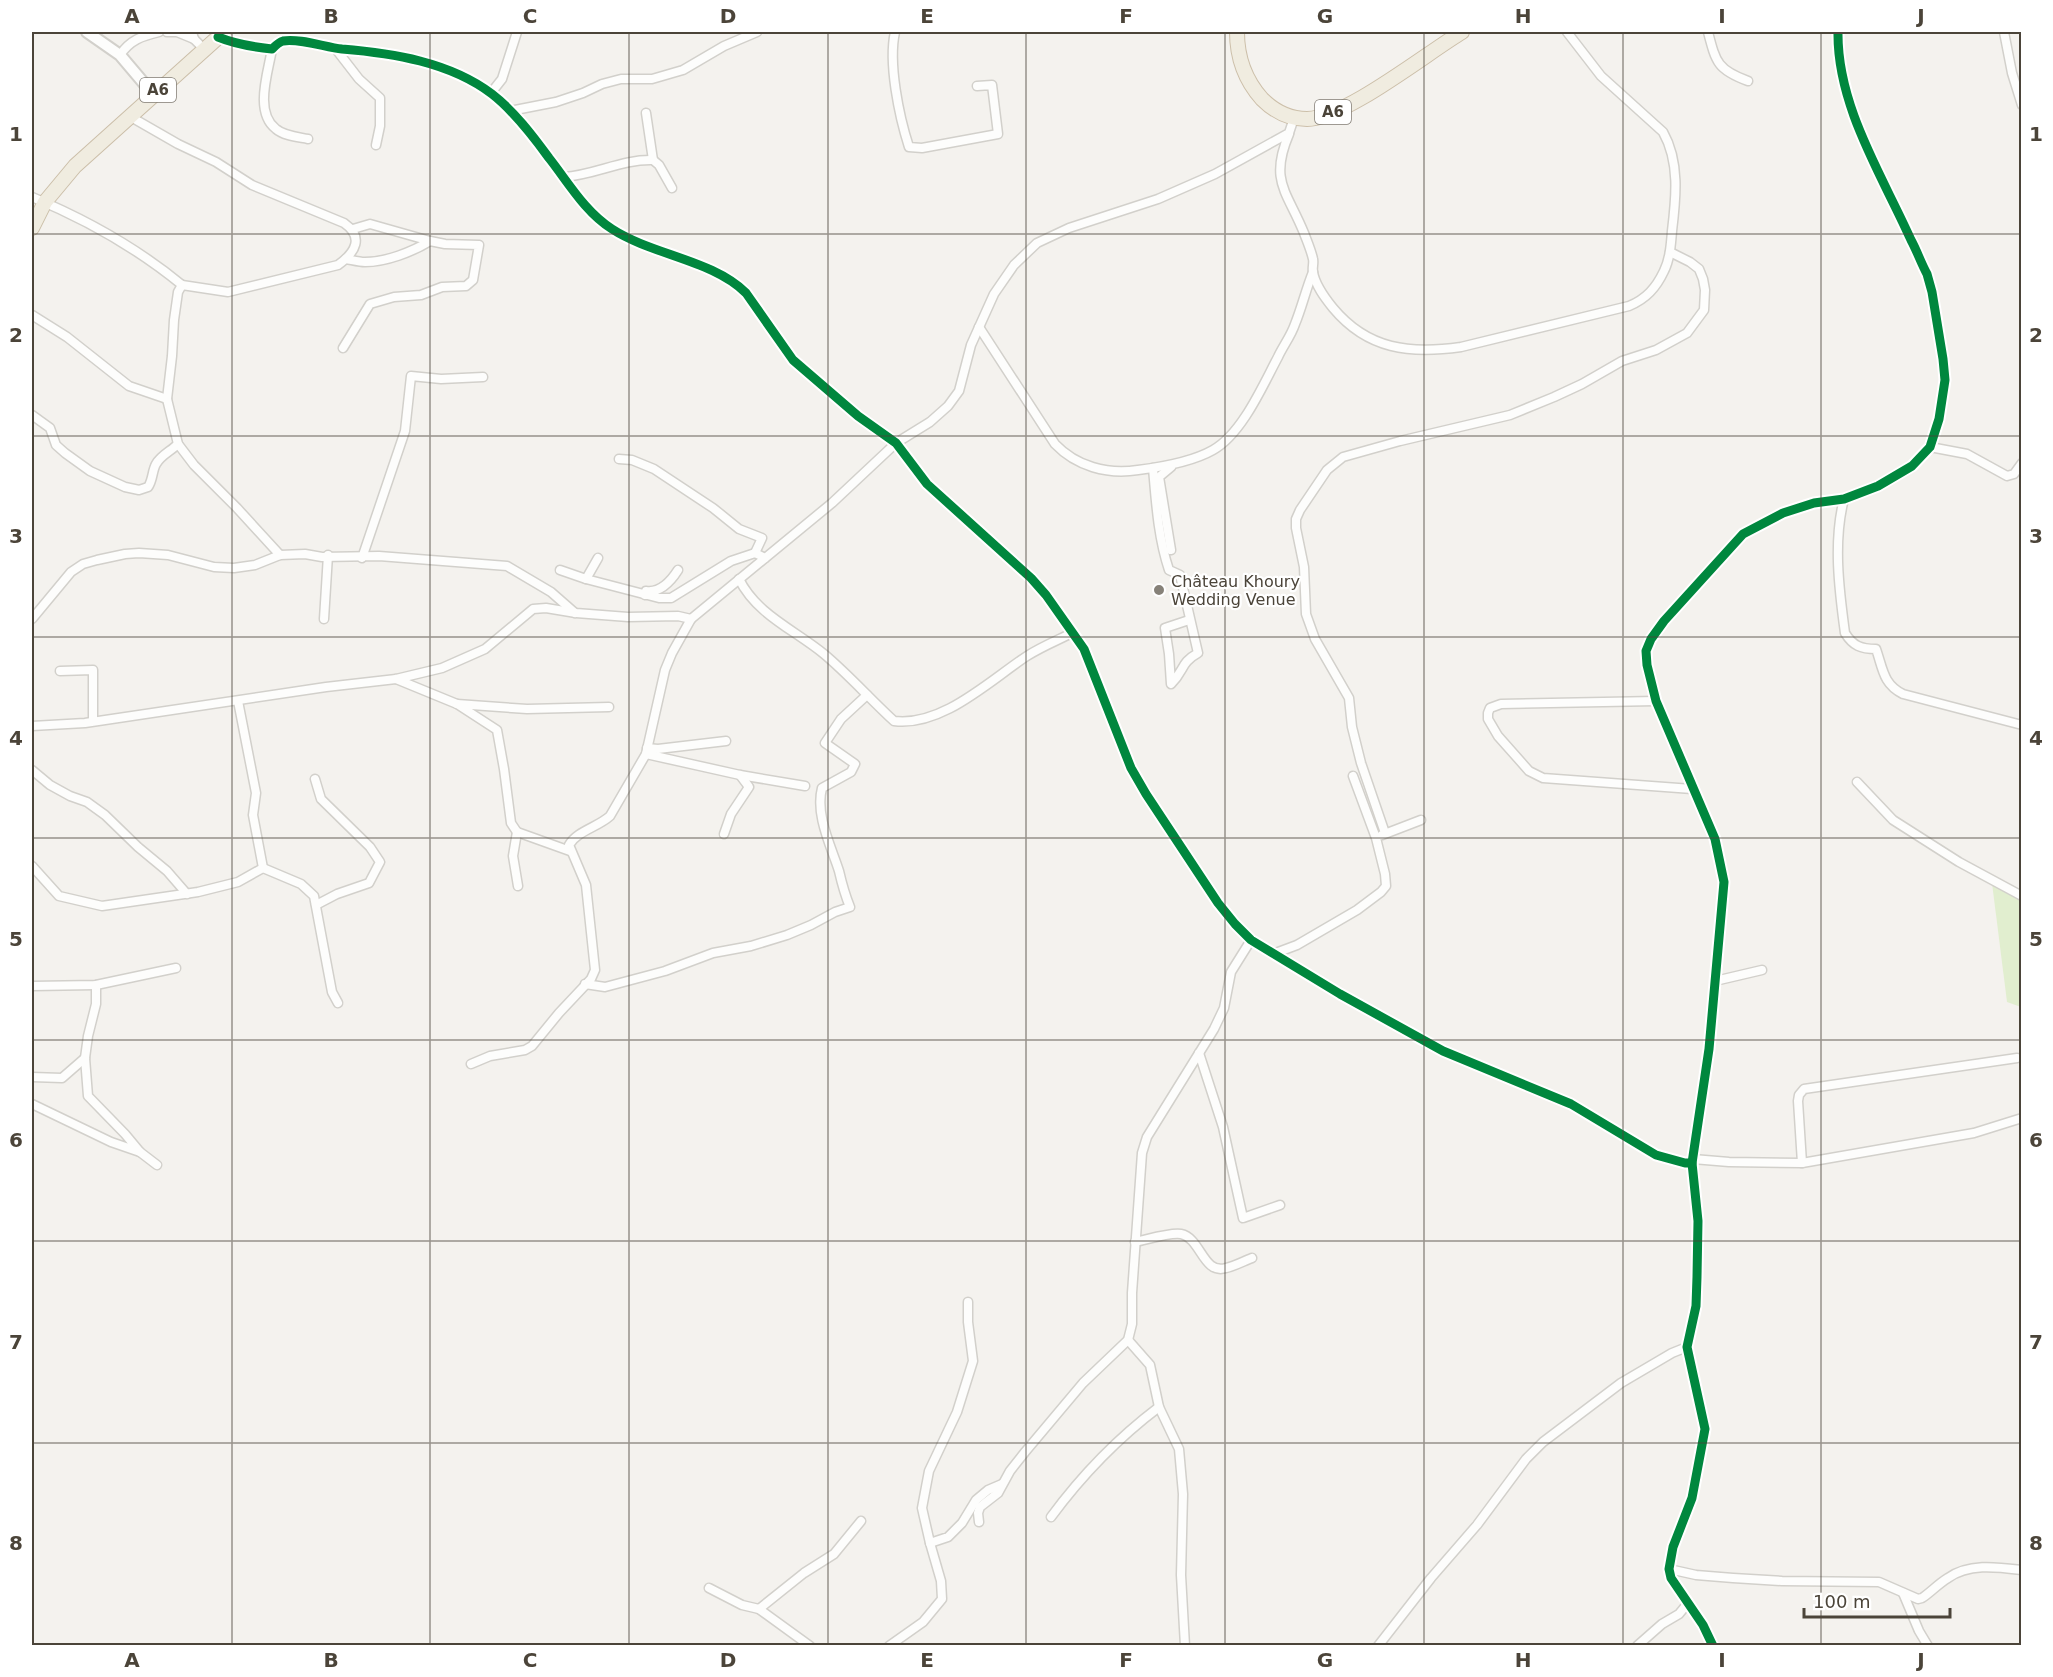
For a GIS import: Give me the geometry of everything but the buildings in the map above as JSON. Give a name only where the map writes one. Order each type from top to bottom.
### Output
[{"type":"highway","name":"A6","points":[[1237,32],[1237,47],[1241,63],[1254,90],[1274,109],[1294,118],[1309,119],[1324,116],[1365,95],[1462,32]]},
{"type":"highway","name":"A6","points":[[32,228],[45,202],[92,148],[132,117],[197,40],[221,34]]},
{"type":"street","points":[[87,32],[120,55],[153,94]]},
{"type":"street","points":[[120,55],[128,44],[143,35],[159,32]]},
{"type":"street","points":[[166,32],[177,32],[197,40]]},
{"type":"street","points":[[510,111],[556,102],[621,79],[652,79],[683,70],[724,46],[757,32]]},
{"type":"street","points":[[895,32],[892,61],[904,131],[909,147],[922,148],[998,134],[992,85],[977,86]]},
{"type":"street","points":[[1313,272],[1325,298],[1340,316],[1359,333],[1399,349],[1422,351],[1461,347],[1641,301],[1656,285],[1665,269],[1670,252],[1676,193],[1669,141],[1656,124],[1601,76],[1567,32]]},
{"type":"street","points":[[1708,32],[1715,58],[1728,74],[1748,81]]},
{"type":"street","points":[[1713,1646],[1703,1625],[1671,1578],[1669,1569],[1673,1547],[1692,1498],[1705,1429],[1686,1347],[1696,1306],[1698,1236],[1692,1161],[1709,1049],[1724,882],[1715,839],[1656,701],[1647,666],[1646,651],[1650,639],[1664,621],[1743,534],[1783,513],[1814,503],[1844,499],[1898,476],[1912,466],[1930,447],[1939,419],[1945,380],[1932,292],[1927,274],[1859,129],[1842,70],[1838,32]]},
{"type":"street","points":[[2004,32],[2012,73],[2022,105]]},
{"type":"street","points":[[221,34],[231,43],[272,49]]},
{"type":"street","points":[[491,93],[502,79],[514,34]]},
{"type":"street","points":[[308,139],[276,129],[264,112],[264,96],[272,49],[282,41],[370,51],[419,60],[460,75],[491,93],[535,139],[594,216],[611,229],[632,241],[697,265],[738,284],[793,360],[849,410],[896,443],[927,483],[1031,578],[1046,595],[1084,649],[1131,768],[1146,794],[1234,924],[1251,940],[1340,994],[1443,1051],[1571,1104],[1656,1155],[1685,1163],[1692,1161],[1802,1163],[1974,1133],[2022,1118]]},
{"type":"street","points":[[335,48],[359,79],[380,98],[380,126],[376,145]]},
{"type":"street","points":[[646,113],[652,160]]},
{"type":"street","points":[[32,197],[117,239],[153,262],[182,285],[228,292],[338,265],[351,254],[356,237],[353,230],[344,223],[252,185],[216,162],[178,144],[132,117]]},
{"type":"street","points":[[979,327],[1055,444],[1065,455],[1096,468],[1128,472],[1173,465],[1214,450],[1224,442],[1241,421],[1261,390],[1294,327],[1313,272],[1314,261],[1311,252],[1281,182],[1281,153],[1294,118]]},
{"type":"street","points":[[471,1064],[490,1056],[525,1050],[532,1046],[591,979],[595,970],[586,885],[569,845],[610,816],[646,751],[665,670],[691,619],[832,503],[896,443],[930,422],[948,406],[959,392],[971,345],[983,314],[1004,278],[1037,243],[1069,228],[1158,199],[1215,174],[1289,133]]},
{"type":"street","points":[[564,177],[585,176],[631,162],[652,160],[659,165],[672,188]]},
{"type":"street","points":[[343,348],[370,304],[393,297],[421,296],[442,287],[466,286],[473,280],[479,244],[445,244],[370,224],[353,230]]},
{"type":"street","points":[[346,259],[364,262],[404,254],[430,241]]},
{"type":"street","points":[[1385,833],[1359,754],[1351,721],[1349,698],[1315,639],[1306,614],[1304,567],[1296,528],[1296,519],[1300,510],[1327,470],[1343,457],[1518,412],[1582,384],[1622,361],[1656,350],[1687,333],[1704,310],[1703,279],[1698,269],[1690,262],[1670,252]]},
{"type":"street","points":[[182,285],[178,292],[174,320],[167,399],[178,444],[194,465],[280,555]]},
{"type":"street","points":[[32,315],[67,337],[129,386],[167,399]]},
{"type":"street","points":[[362,558],[405,431],[411,376],[441,379],[483,377]]},
{"type":"street","points":[[32,415],[50,428],[56,445],[90,471],[125,487],[139,490],[148,487],[155,466],[161,457],[178,444]]},
{"type":"street","points":[[1930,447],[1967,454],[2007,476],[2014,474],[2022,463]]},
{"type":"street","points":[[619,459],[632,460],[654,469],[713,508],[739,529],[762,538],[755,553]]},
{"type":"street","points":[[1171,550],[1159,477],[1173,465]]},
{"type":"street","points":[[1153,468],[1166,561],[1169,570],[1180,575],[1198,653],[1185,660],[1179,676],[1171,684],[1165,628],[1189,620]]},
{"type":"street","points":[[1844,499],[1838,531],[1839,581],[1845,633],[1848,639],[1862,649],[1876,649],[1886,679],[1892,688],[1903,694],[2022,725]]},
{"type":"street","points":[[32,619],[71,572],[83,564],[125,554],[154,553],[214,567],[234,568],[255,566],[280,555],[305,554],[322,557],[327,555],[362,558],[379,556],[507,566],[551,592],[576,613]]},
{"type":"street","points":[[560,570],[644,595],[670,598],[731,561],[755,553],[765,558]]},
{"type":"street","points":[[324,619],[327,555]]},
{"type":"street","points":[[586,579],[598,558]]},
{"type":"street","points":[[644,595],[646,591],[652,592],[662,588],[678,570]]},
{"type":"street","points":[[740,579],[756,605],[817,648],[894,721],[915,722],[942,713],[1030,654],[1072,633]]},
{"type":"street","points":[[32,726],[93,721],[396,679],[442,668],[485,649],[533,609],[546,608],[628,617],[678,616],[691,619]]},
{"type":"street","points":[[60,671],[93,670],[93,721]]},
{"type":"street","points":[[396,679],[457,704],[497,730],[511,823],[517,832],[570,851]]},
{"type":"street","points":[[585,984],[605,987],[665,971],[713,953],[751,946],[787,935],[850,907],[824,821],[821,792],[822,788],[851,772],[855,764],[825,743],[841,719],[867,695]]},
{"type":"street","points":[[238,701],[256,793],[253,815],[263,868]]},
{"type":"street","points":[[1656,701],[1501,704],[1490,708],[1488,719],[1498,736],[1529,771],[1543,778],[1692,789]]},
{"type":"street","points":[[457,704],[527,709],[609,707]]},
{"type":"street","points":[[646,751],[726,741]]},
{"type":"street","points":[[646,751],[740,775],[805,786]]},
{"type":"street","points":[[32,770],[50,785],[87,802],[105,815],[138,847],[167,870],[187,894]]},
{"type":"street","points":[[724,834],[731,814],[749,788],[740,775]]},
{"type":"street","points":[[1273,954],[1298,945],[1357,910],[1386,886],[1387,879],[1376,838],[1353,776]]},
{"type":"street","points":[[315,779],[321,799],[370,847],[380,862],[369,883],[337,894],[316,905]]},
{"type":"street","points":[[1857,782],[1893,820],[1959,862],[2022,896]]},
{"type":"street","points":[[1376,838],[1421,820]]},
{"type":"street","points":[[517,832],[513,856],[518,886]]},
{"type":"street","points":[[32,866],[59,896],[102,906],[187,894],[238,882],[263,868]]},
{"type":"street","points":[[263,868],[301,884],[314,896],[332,992],[338,1004]]},
{"type":"street","points":[[980,1521],[978,1513],[980,1507],[996,1495],[1025,1452],[1083,1383],[1128,1340],[1132,1323],[1135,1242],[1140,1168],[1144,1145],[1224,1008],[1231,972],[1251,940]]},
{"type":"street","points":[[32,986],[96,985],[176,968]]},
{"type":"street","points":[[1715,981],[1762,970]]},
{"type":"street","points":[[96,985],[96,1004],[85,1058],[88,1096],[140,1152],[157,1165]]},
{"type":"street","points":[[1199,1053],[1223,1127],[1243,1218],[1280,1205]]},
{"type":"street","points":[[32,1077],[62,1078],[85,1058]]},
{"type":"street","points":[[1802,1163],[1798,1101],[1804,1089],[2017,1058]]},
{"type":"street","points":[[32,1104],[111,1142],[140,1152]]},
{"type":"street","points":[[1135,1242],[1181,1234],[1191,1239],[1208,1263],[1220,1269],[1252,1258]]},
{"type":"street","points":[[889,1646],[922,1623],[942,1599],[941,1581],[922,1508],[929,1471],[957,1412],[973,1361],[968,1302]]},
{"type":"street","points":[[1128,1340],[1150,1365],[1159,1407],[1179,1449],[1183,1494],[1181,1575],[1185,1646]]},
{"type":"street","points":[[1378,1646],[1438,1569],[1477,1526],[1526,1459],[1543,1442],[1627,1378],[1686,1347]]},
{"type":"street","points":[[1052,1517],[1090,1468],[1140,1421],[1159,1407]]},
{"type":"street","points":[[930,1543],[948,1537],[962,1523],[976,1500],[988,1490],[1003,1484]]},
{"type":"street","points":[[759,1609],[804,1573],[834,1554],[861,1521]]},
{"type":"street","points":[[1669,1569],[1722,1578],[1879,1582],[1892,1586],[1913,1598],[1922,1599],[1948,1577],[1968,1569],[2022,1570]]},
{"type":"street","points":[[709,1588],[742,1605],[759,1609],[810,1646]]},
{"type":"street","points":[[1903,1593],[1928,1646]]},
{"type":"street","points":[[1637,1646],[1662,1624],[1679,1614],[1688,1603]]},
{"type":"green space","points":[[1992,883],[2021,900],[2021,1007],[2007,1002]]},
{"type":"cycle path","points":[[1713,1646],[1703,1625],[1671,1578],[1669,1569],[1673,1547],[1692,1498],[1705,1429],[1687,1347],[1696,1306],[1697,1277],[1698,1221],[1692,1163],[1709,1049],[1724,882],[1715,839],[1656,701],[1646,651],[1651,639],[1664,621],[1743,534],[1783,513],[1814,503],[1844,499],[1878,486],[1912,466],[1930,447],[1939,419],[1945,380],[1932,292],[1927,274],[1853,113],[1845,87],[1838,32]]},
{"type":"cycle path","points":[[218,37],[244,45],[272,49],[279,43],[289,40],[420,61],[458,74],[492,94],[523,124],[593,214],[628,238],[700,265],[732,282],[746,293],[793,360],[858,416],[896,443],[927,484],[1031,578],[1046,595],[1084,649],[1131,768],[1146,794],[1218,903],[1251,940],[1340,994],[1443,1051],[1571,1104],[1656,1155],[1692,1163]]},
{"type":"place","name":"Château Khoury Wedding Venue","points":[[1159,590]]}]
